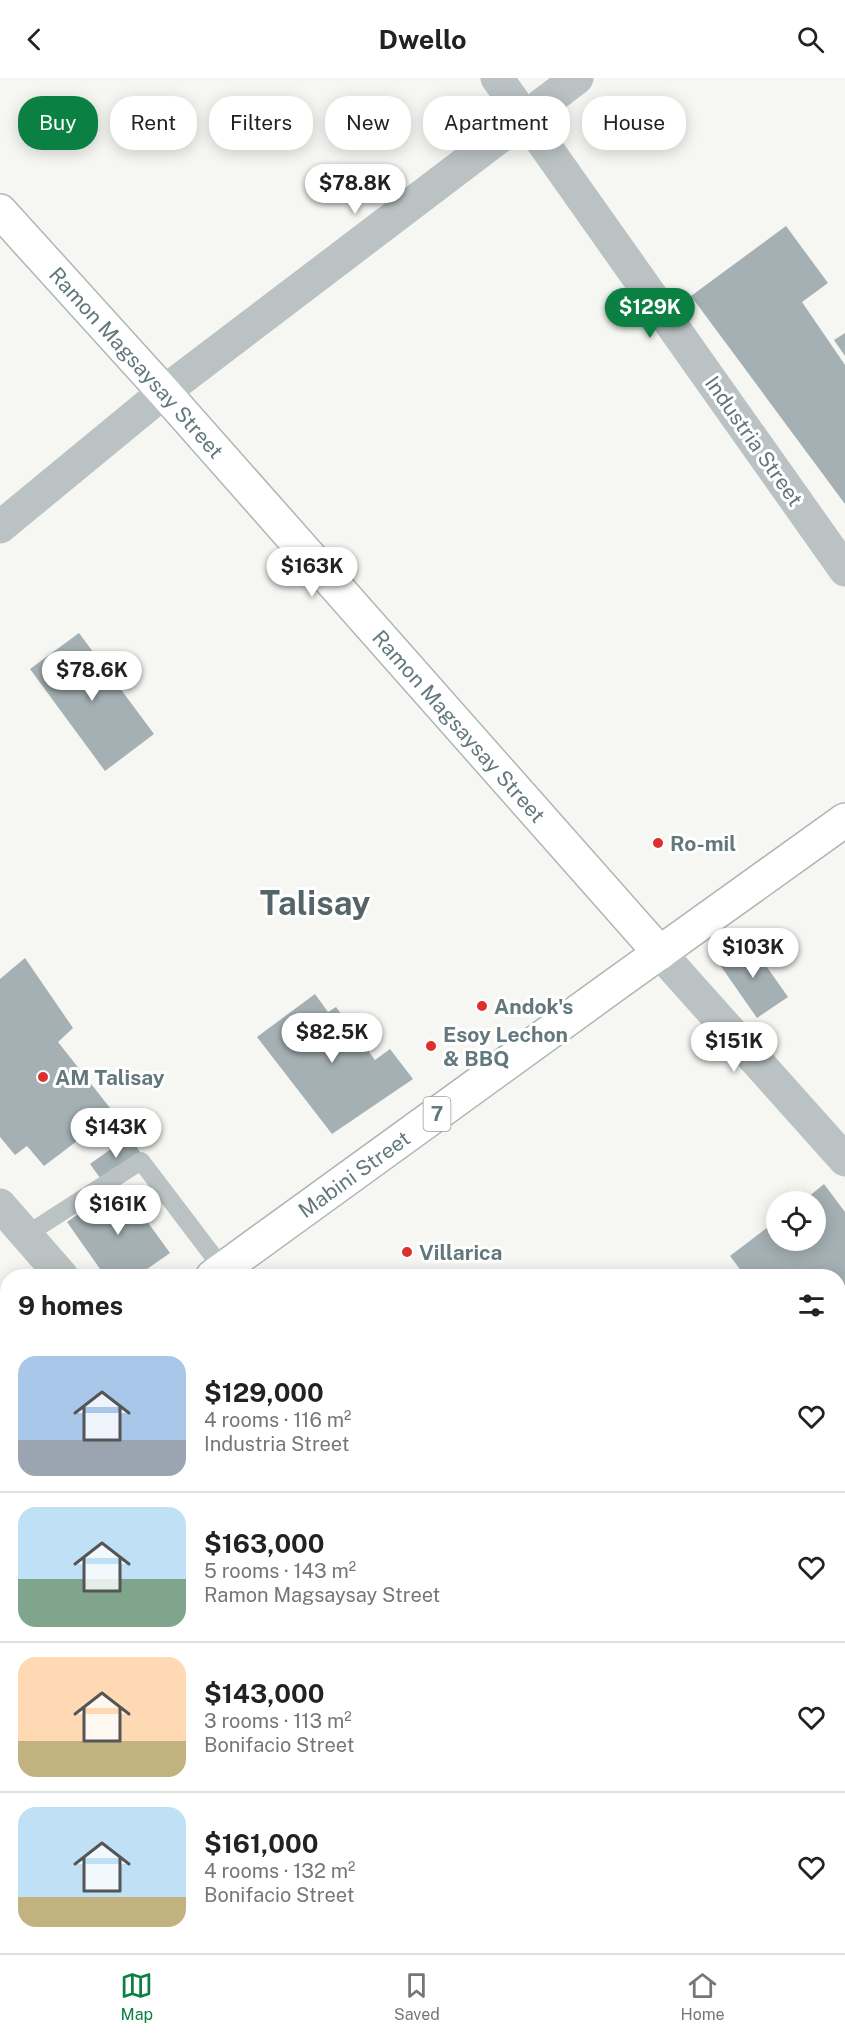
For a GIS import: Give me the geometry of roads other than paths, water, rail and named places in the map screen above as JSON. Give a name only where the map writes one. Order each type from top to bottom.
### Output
[{"type":"main road","name":"Ramon Magsaysay Street","points":[[0,211],[164,392],[660,953]]},
{"type":"main road","name":"Mabini Street","points":[[224,1269],[845,820]]},
{"type":"street","name":"Industria Street","points":[[497,78],[510,96]]},
{"type":"street","points":[[554,96],[578,78]]},
{"type":"street","points":[[0,527],[164,392],[483,150]]},
{"type":"street","name":"Industria Street","points":[[548,150],[845,570]]},
{"type":"street","name":"Ramon Magsaysay Street","points":[[660,953],[845,1160]]},
{"type":"street","points":[[0,1205],[56,1269]]},
{"type":"lane","points":[[26,1235],[141,1161],[215,1269]]},
{"type":"place","name":"Ro-mil","points":[[658,843]]},
{"type":"place","name":"Andok's","points":[[482,1006]]},
{"type":"place","name":"Esoy Lechon & BBQ","points":[[431,1046]]},
{"type":"place","name":"AM Talisay","points":[[43,1077]]},
{"type":"place","name":"Villarica","points":[[407,1252]]},
{"type":"district","name":"Talisay","points":[[315,903]]}]
